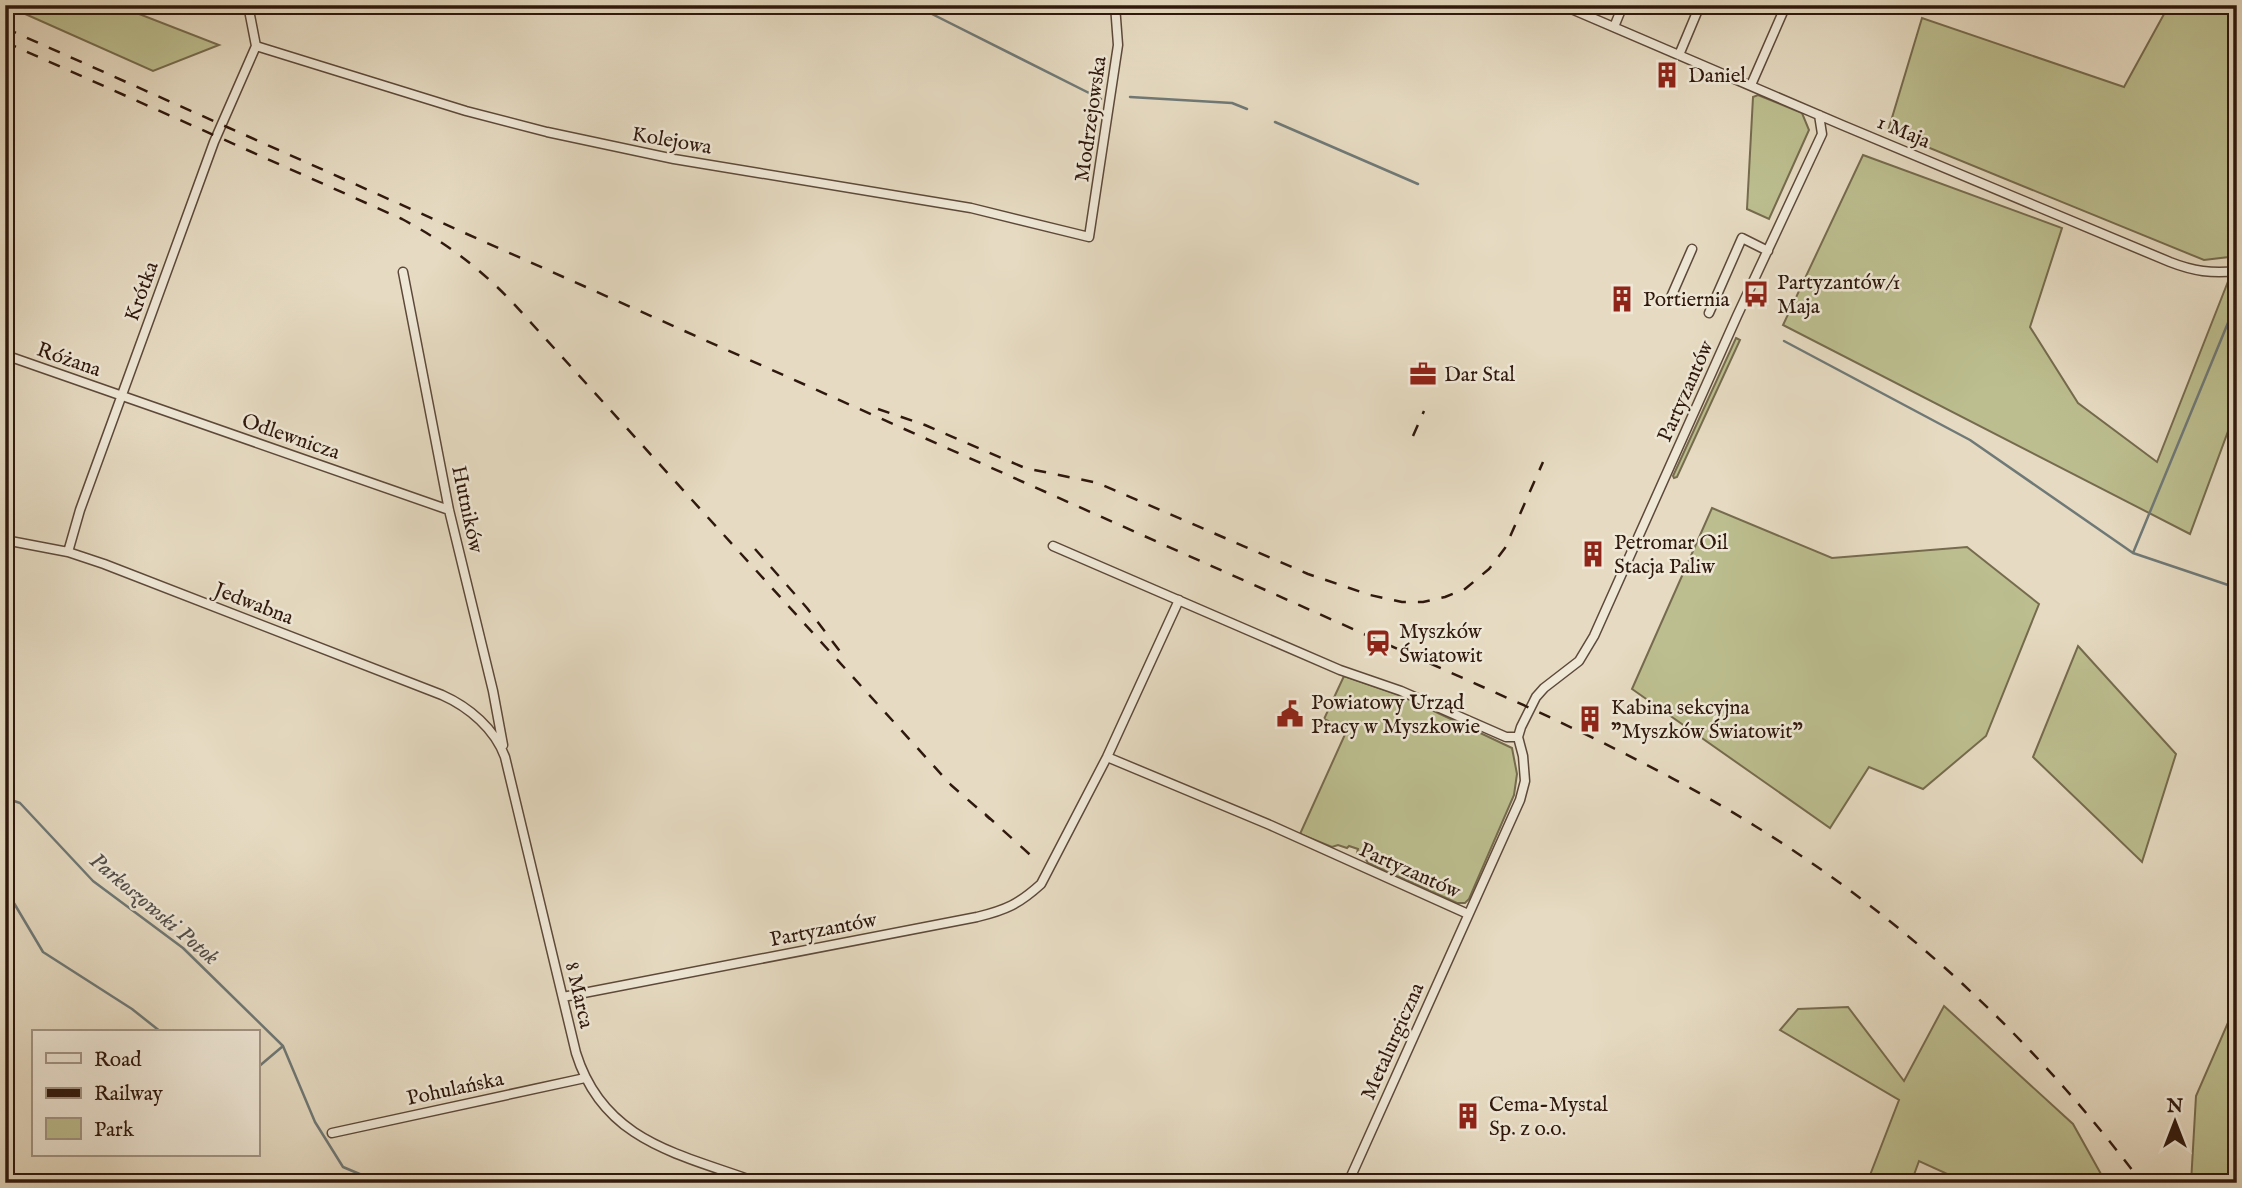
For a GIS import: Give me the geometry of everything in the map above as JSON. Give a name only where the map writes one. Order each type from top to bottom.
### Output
[{"type":"street","points":[[248,5],[256,47]]},
{"type":"street","name":"Modrzejowska","points":[[1090,237],[1118,45],[1115,5]]},
{"type":"street","name":"1 Maja","points":[[1562,5],[2189,269],[2210,273],[2237,271]]},
{"type":"street","points":[[1614,27],[1623,5]]},
{"type":"street","points":[[1679,55],[1700,5]]},
{"type":"street","points":[[1751,85],[1786,5]]},
{"type":"street","name":"Kolejowa","points":[[256,47],[466,111],[547,132],[674,159],[971,208],[1090,237]]},
{"type":"street","name":"Krótka","points":[[68,552],[80,510],[214,142],[256,47]]},
{"type":"street","name":"Partyzantów","points":[[563,997],[1004,911],[1026,898],[1041,884],[1107,757],[1270,825],[1468,914],[1520,800],[1525,781],[1518,737],[1536,696],[1579,660],[1594,636],[1822,134],[1819,115]]},
{"type":"street","points":[[1709,313],[1742,238],[1768,251]]},
{"type":"street","points":[[1671,297],[1692,249]]},
{"type":"street","name":"Hutników","points":[[402,272],[449,510],[493,691],[503,752]]},
{"type":"street","name":"Różana","points":[[5,355],[122,396]]},
{"type":"street","name":"Odlewnicza","points":[[122,396],[449,510]]},
{"type":"street","name":"Jedwabna","points":[[5,540],[68,552],[442,695],[482,722]]},
{"type":"street","points":[[1054,546],[1340,670],[1401,691],[1506,737],[1518,737]]},
{"type":"street","points":[[1107,757],[1179,600]]},
{"type":"street","name":"8 Marca","points":[[482,722],[495,736],[503,752],[576,1053],[585,1078],[614,1117],[642,1138],[759,1183]]},
{"type":"street","name":"Metalurgiczna","points":[[1348,1183],[1468,914]]},
{"type":"street","name":"Pohulańska","points":[[332,1133],[585,1078]]},
{"type":"green space","points":[[5,5],[116,5],[219,45],[153,71]]},
{"type":"green space","points":[[2169,5],[2237,5],[2237,256],[2204,260],[1888,131],[1922,18],[2124,87]]},
{"type":"green space","points":[[1758,95],[1802,113],[1809,130],[1769,219],[1747,209],[1753,97]]},
{"type":"green space","points":[[1863,155],[2062,228],[2030,327],[2078,403],[2157,462],[2229,279],[2237,280],[2237,407],[2190,534],[1783,325]]},
{"type":"green space","points":[[1736,338],[1740,340],[1677,477],[1674,478],[1673,476]]},
{"type":"green space","points":[[1712,508],[1832,558],[1967,547],[2039,604],[1986,736],[1923,789],[1869,767],[1830,828],[1632,689]]},
{"type":"green space","points":[[2078,646],[2176,754],[2142,862],[2033,757]]},
{"type":"green space","points":[[1344,676],[1400,695],[1512,748],[1517,774],[1514,795],[1465,903],[1457,903],[1368,863],[1364,856],[1357,853],[1358,849],[1338,845],[1332,847],[1300,834],[1347,730],[1324,719]]},
{"type":"green space","points":[[2237,1002],[2237,1183],[2191,1183],[2196,1096]]},
{"type":"green space","points":[[1944,1006],[2073,1124],[2106,1183],[1967,1183],[1919,1161],[1911,1183],[1867,1183],[1899,1100],[1780,1030],[1798,1009],[1848,1007],[1904,1081]]},
{"type":"waterway","points":[[911,5],[1101,99]]},
{"type":"waterway","points":[[1130,97],[1232,103],[1247,109]]},
{"type":"waterway","points":[[1275,122],[1418,184]]},
{"type":"waterway","points":[[2133,553],[2237,301]]},
{"type":"waterway","points":[[1784,341],[1970,440],[2133,553],[2237,588]]},
{"type":"waterway","name":"Parkoszowski Potok","points":[[5,798],[20,803],[93,881],[183,948],[283,1046],[315,1122],[343,1167],[381,1183]]},
{"type":"waterway","name":"Parkoszowski Potok","points":[[5,888],[43,952],[132,1009],[158,1030]]},
{"type":"waterway","name":"Parkoszowski Potok","points":[[259,1066],[283,1046]]},
{"type":"railway","points":[[5,28],[1530,708],[1672,778],[1728,809],[1811,862],[1916,943],[2013,1033],[2058,1081],[2142,1183]]},
{"type":"railway","points":[[5,42],[402,219],[461,257],[514,304],[951,785],[990,819]]},
{"type":"railway","points":[[878,409],[925,425],[1025,468],[1098,483],[1308,574],[1370,595],[1402,602],[1423,602],[1445,597],[1465,589],[1489,569],[1505,548],[1543,462]]},
{"type":"railway","points":[[1413,436],[1424,411]]},
{"type":"railway","points":[[755,549],[807,608],[842,654]]},
{"type":"railway","points":[[985,814],[1037,861]]},
{"type":"place","name":"Daniel","points":[[1667,75]]},
{"type":"place","name":"Partyzantów/1 Maja","points":[[1756,294]]},
{"type":"place","name":"Portiernia","points":[[1622,299]]},
{"type":"place","name":"Dar Stal","points":[[1423,374]]},
{"type":"place","name":"Petromar Oil Stacja Paliw","points":[[1593,554]]},
{"type":"place","name":"Myszków Światowit","points":[[1378,643]]},
{"type":"place","name":"Powiatowy Urząd Pracy w Myszkowie","points":[[1290,714]]},
{"type":"place","name":"Kabina sekcyjna \"Myszków Światowit\"","points":[[1590,719]]},
{"type":"place","name":"Cema-Mystal Sp. z o.o.","points":[[1468,1116]]}]
